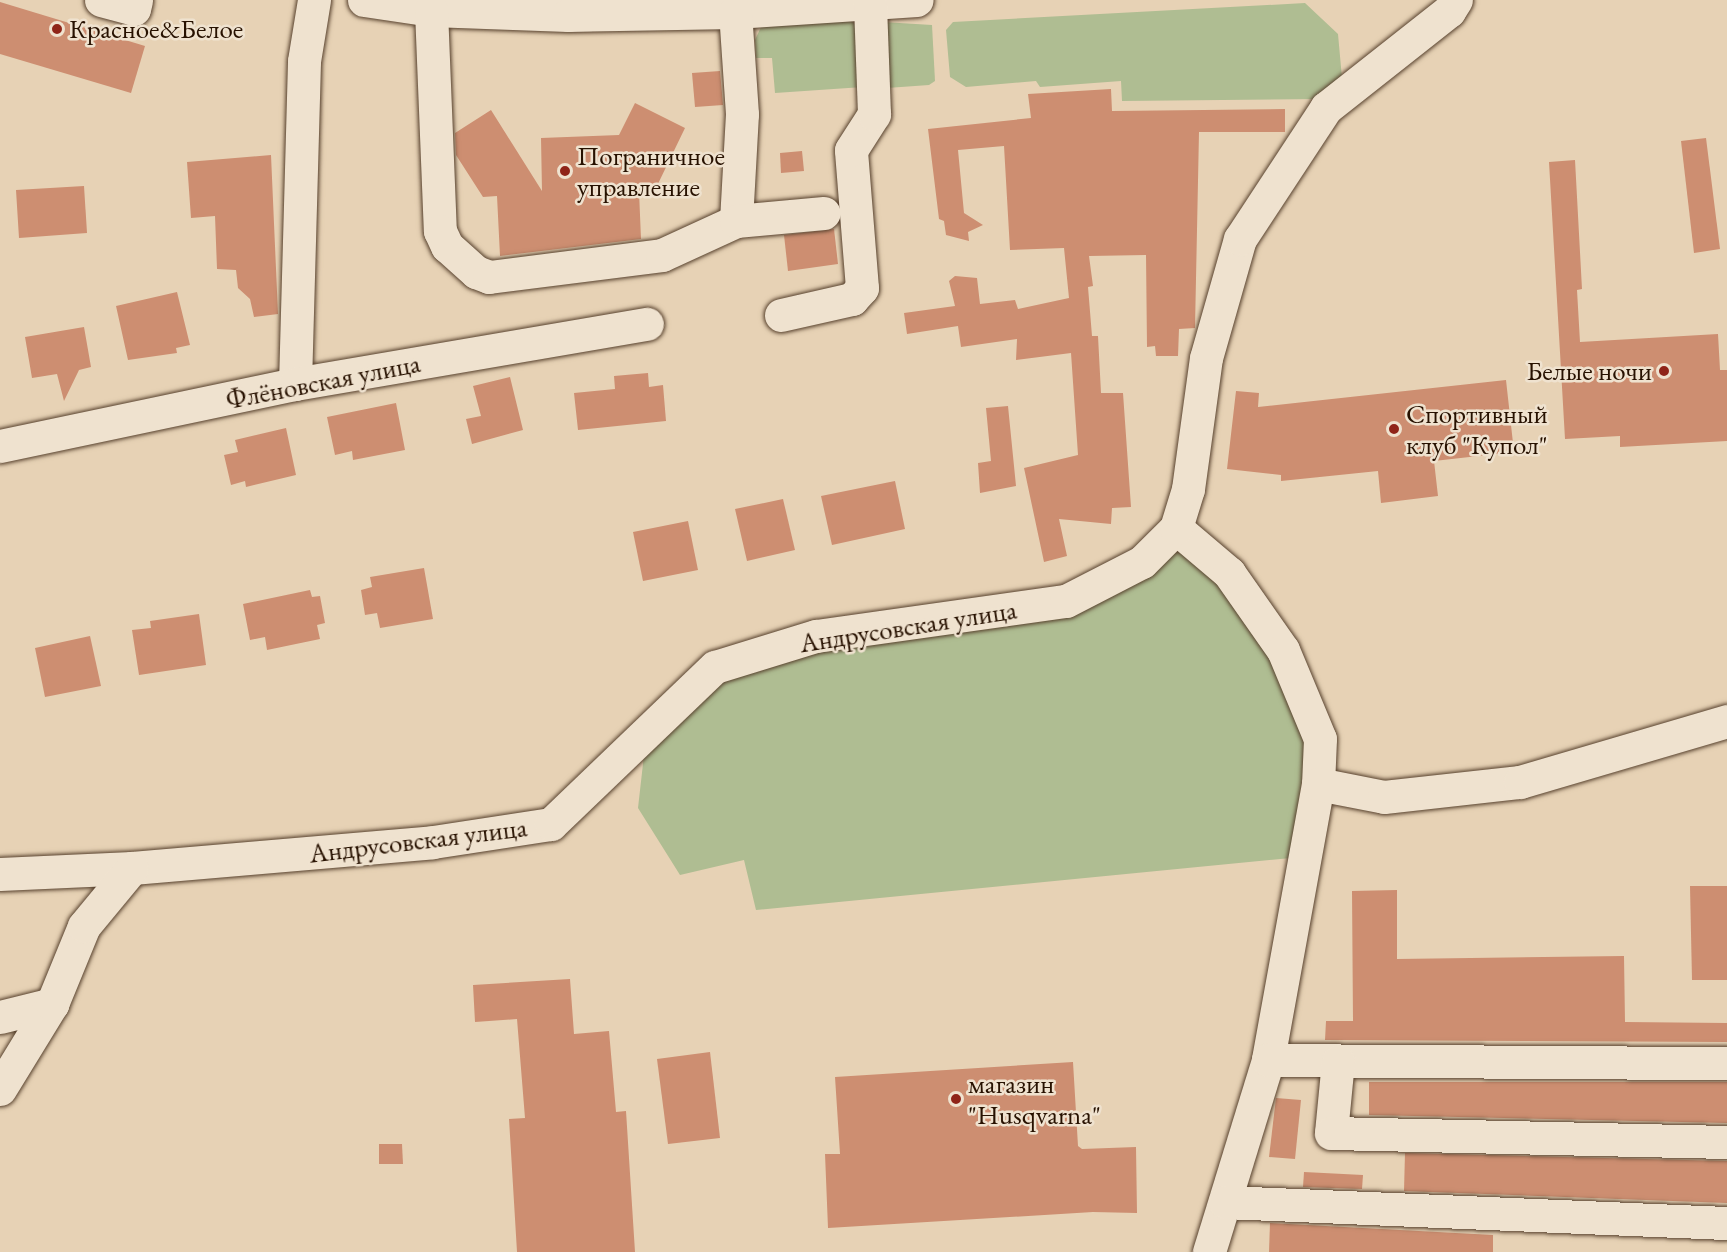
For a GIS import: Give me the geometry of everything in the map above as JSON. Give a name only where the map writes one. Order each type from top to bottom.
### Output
[{"type":"street","points":[[101,0],[134,9],[136,0]]},
{"type":"street","points":[[295,384],[304,61],[314,0]]},
{"type":"street","points":[[364,0],[431,10],[568,15],[735,12],[806,3],[917,0]]},
{"type":"street","points":[[1209,1252],[1268,1060],[1318,784],[1320,739],[1283,650],[1229,573],[1176,528],[1188,489],[1206,358],[1240,239],[1326,108],[1449,11],[1456,0]]},
{"type":"street","points":[[781,315],[852,299],[862,288],[851,150],[874,114],[870,3]]},
{"type":"street","points":[[431,10],[440,231],[447,246],[476,272],[489,277],[662,255],[736,221],[824,213]]},
{"type":"street","points":[[735,12],[742,114],[736,221]]},
{"type":"street","name":"Флёновская улица","points":[[0,447],[295,384],[647,324]]},
{"type":"street","name":"Андрусовская улица","points":[[0,874],[132,868],[434,842],[550,824],[716,667],[816,636],[1066,601],[1142,562],[1176,528]]},
{"type":"street","points":[[1318,784],[1384,797],[1520,782],[1727,721]]},
{"type":"street","points":[[0,1089],[52,1004],[84,926],[132,868]]},
{"type":"street","points":[[0,1017],[52,1004]]},
{"type":"street","points":[[1268,1060],[1727,1062]]},
{"type":"street","points":[[1338,1060],[1330,1133],[1727,1142]]},
{"type":"street","points":[[1224,1202],[1727,1223]]},
{"type":"green space","points":[[1305,3],[1338,34],[1342,78],[1320,99],[1122,101],[1121,81],[1040,87],[1036,81],[966,87],[950,77],[946,30],[953,22]]},
{"type":"green space","points":[[852,21],[862,32],[863,87],[775,93],[772,58],[756,58],[755,40],[761,27]]},
{"type":"green space","points":[[883,22],[932,25],[935,81],[929,85],[887,88]]},
{"type":"green space","points":[[1180,544],[1223,583],[1277,662],[1307,744],[1291,858],[756,910],[744,860],[680,875],[638,808],[644,755],[721,680],[817,649],[1068,614]]},
{"type":"building","points":[[0,2],[145,46],[131,93],[0,54]]},
{"type":"building","points":[[720,71],[723,105],[695,107],[692,73]]},
{"type":"building","points":[[1111,89],[1112,111],[1285,109],[1285,132],[1199,132],[1195,328],[1179,329],[1178,356],[1156,356],[1155,346],[1147,347],[1146,255],[1089,256],[1093,286],[1088,287],[1092,336],[1098,336],[1101,393],[1123,393],[1131,507],[1112,508],[1111,524],[1059,519],[1067,556],[1044,562],[1024,468],[1078,455],[1071,353],[1016,360],[1017,339],[961,347],[958,326],[907,334],[904,313],[955,306],[949,281],[955,276],[977,278],[980,304],[1015,300],[1018,309],[1069,298],[1064,248],[1010,250],[1004,146],[958,150],[964,213],[983,225],[968,232],[969,241],[946,235],[944,221],[939,219],[928,129],[1031,118],[1028,94]]},
{"type":"building","name":"Пограничное управление","points":[[635,103],[685,128],[655,190],[639,191],[641,239],[500,256],[497,196],[483,197],[456,155],[455,133],[491,110],[542,191],[541,138],[619,135]]},
{"type":"building","points":[[1706,138],[1720,249],[1694,253],[1681,141]]},
{"type":"building","points":[[802,151],[804,171],[781,173],[780,153]]},
{"type":"building","points":[[271,155],[278,314],[254,317],[250,299],[238,288],[236,270],[217,269],[215,216],[191,218],[187,162]]},
{"type":"building","points":[[1575,160],[1582,289],[1577,290],[1580,342],[1718,334],[1720,370],[1727,370],[1727,441],[1620,447],[1620,436],[1565,439],[1549,162]]},
{"type":"building","points":[[84,186],[87,233],[19,238],[16,190]]},
{"type":"building","points":[[834,229],[838,264],[788,271],[784,235]]},
{"type":"building","points":[[177,292],[190,345],[176,348],[177,353],[128,360],[116,306]]},
{"type":"building","points":[[84,327],[91,367],[79,370],[64,401],[57,374],[32,378],[25,337]]},
{"type":"building","points":[[648,373],[649,387],[663,385],[666,421],[578,430],[574,393],[615,389],[614,376]]},
{"type":"building","points":[[510,377],[523,430],[472,444],[466,419],[481,416],[473,386]]},
{"type":"building","name":"Спортивный клуб \"Купол\"","points":[[1506,380],[1514,452],[1434,461],[1438,496],[1381,503],[1378,471],[1281,481],[1281,475],[1227,469],[1236,391],[1259,393],[1258,407]]},
{"type":"building","points":[[396,403],[405,450],[353,460],[352,451],[335,455],[327,417]]},
{"type":"building","points":[[1008,406],[1016,486],[980,493],[978,463],[991,461],[986,408]]},
{"type":"building","points":[[286,428],[296,475],[246,487],[245,481],[231,485],[224,455],[238,452],[235,440]]},
{"type":"building","points":[[895,481],[905,529],[832,545],[821,496]]},
{"type":"building","points":[[783,499],[795,550],[747,561],[735,509]]},
{"type":"building","points":[[688,521],[698,570],[643,581],[633,532]]},
{"type":"building","points":[[424,568],[433,619],[380,628],[377,613],[365,615],[361,590],[372,587],[370,577]]},
{"type":"building","points":[[310,590],[312,597],[320,596],[325,623],[317,625],[320,639],[267,650],[265,637],[250,640],[243,604]]},
{"type":"building","points":[[199,614],[206,665],[139,675],[132,630],[151,628],[150,621]]},
{"type":"building","points":[[90,636],[101,686],[45,697],[35,648]]},
{"type":"building","points":[[1690,886],[1727,886],[1727,980],[1692,980]]},
{"type":"building","points":[[1397,890],[1397,959],[1624,956],[1625,1022],[1727,1023],[1727,1042],[1325,1040],[1326,1021],[1353,1021],[1352,891]]},
{"type":"building","points":[[570,979],[574,1034],[609,1031],[616,1112],[626,1111],[635,1252],[517,1252],[509,1119],[525,1118],[517,1019],[475,1022],[473,985]]},
{"type":"building","points":[[710,1052],[720,1138],[668,1144],[657,1059]]},
{"type":"building","points":[[1073,1062],[1078,1146],[1082,1149],[1136,1147],[1137,1213],[1093,1212],[828,1228],[825,1154],[840,1154],[835,1077]]},
{"type":"building","points":[[1369,1082],[1727,1082],[1727,1123],[1369,1115]]},
{"type":"building","points":[[1276,1098],[1301,1100],[1295,1159],[1269,1157]]},
{"type":"building","points":[[379,1144],[402,1144],[403,1164],[379,1164]]},
{"type":"building","points":[[1405,1153],[1727,1161],[1727,1203],[1404,1191]]},
{"type":"building","points":[[1304,1172],[1363,1175],[1362,1189],[1303,1187]]},
{"type":"building","points":[[1270,1223],[1493,1235],[1493,1252],[1269,1252]]},
{"type":"place","name":"Красное&Белое","points":[[57,29]]},
{"type":"place","name":"Пограничное управление","points":[[565,171]]},
{"type":"place","name":"Белые ночи","points":[[1664,371]]},
{"type":"place","name":"Спортивный клуб \"Купол\"","points":[[1394,429]]},
{"type":"place","name":"магазин \"Husqvarna\"","points":[[956,1099]]}]
